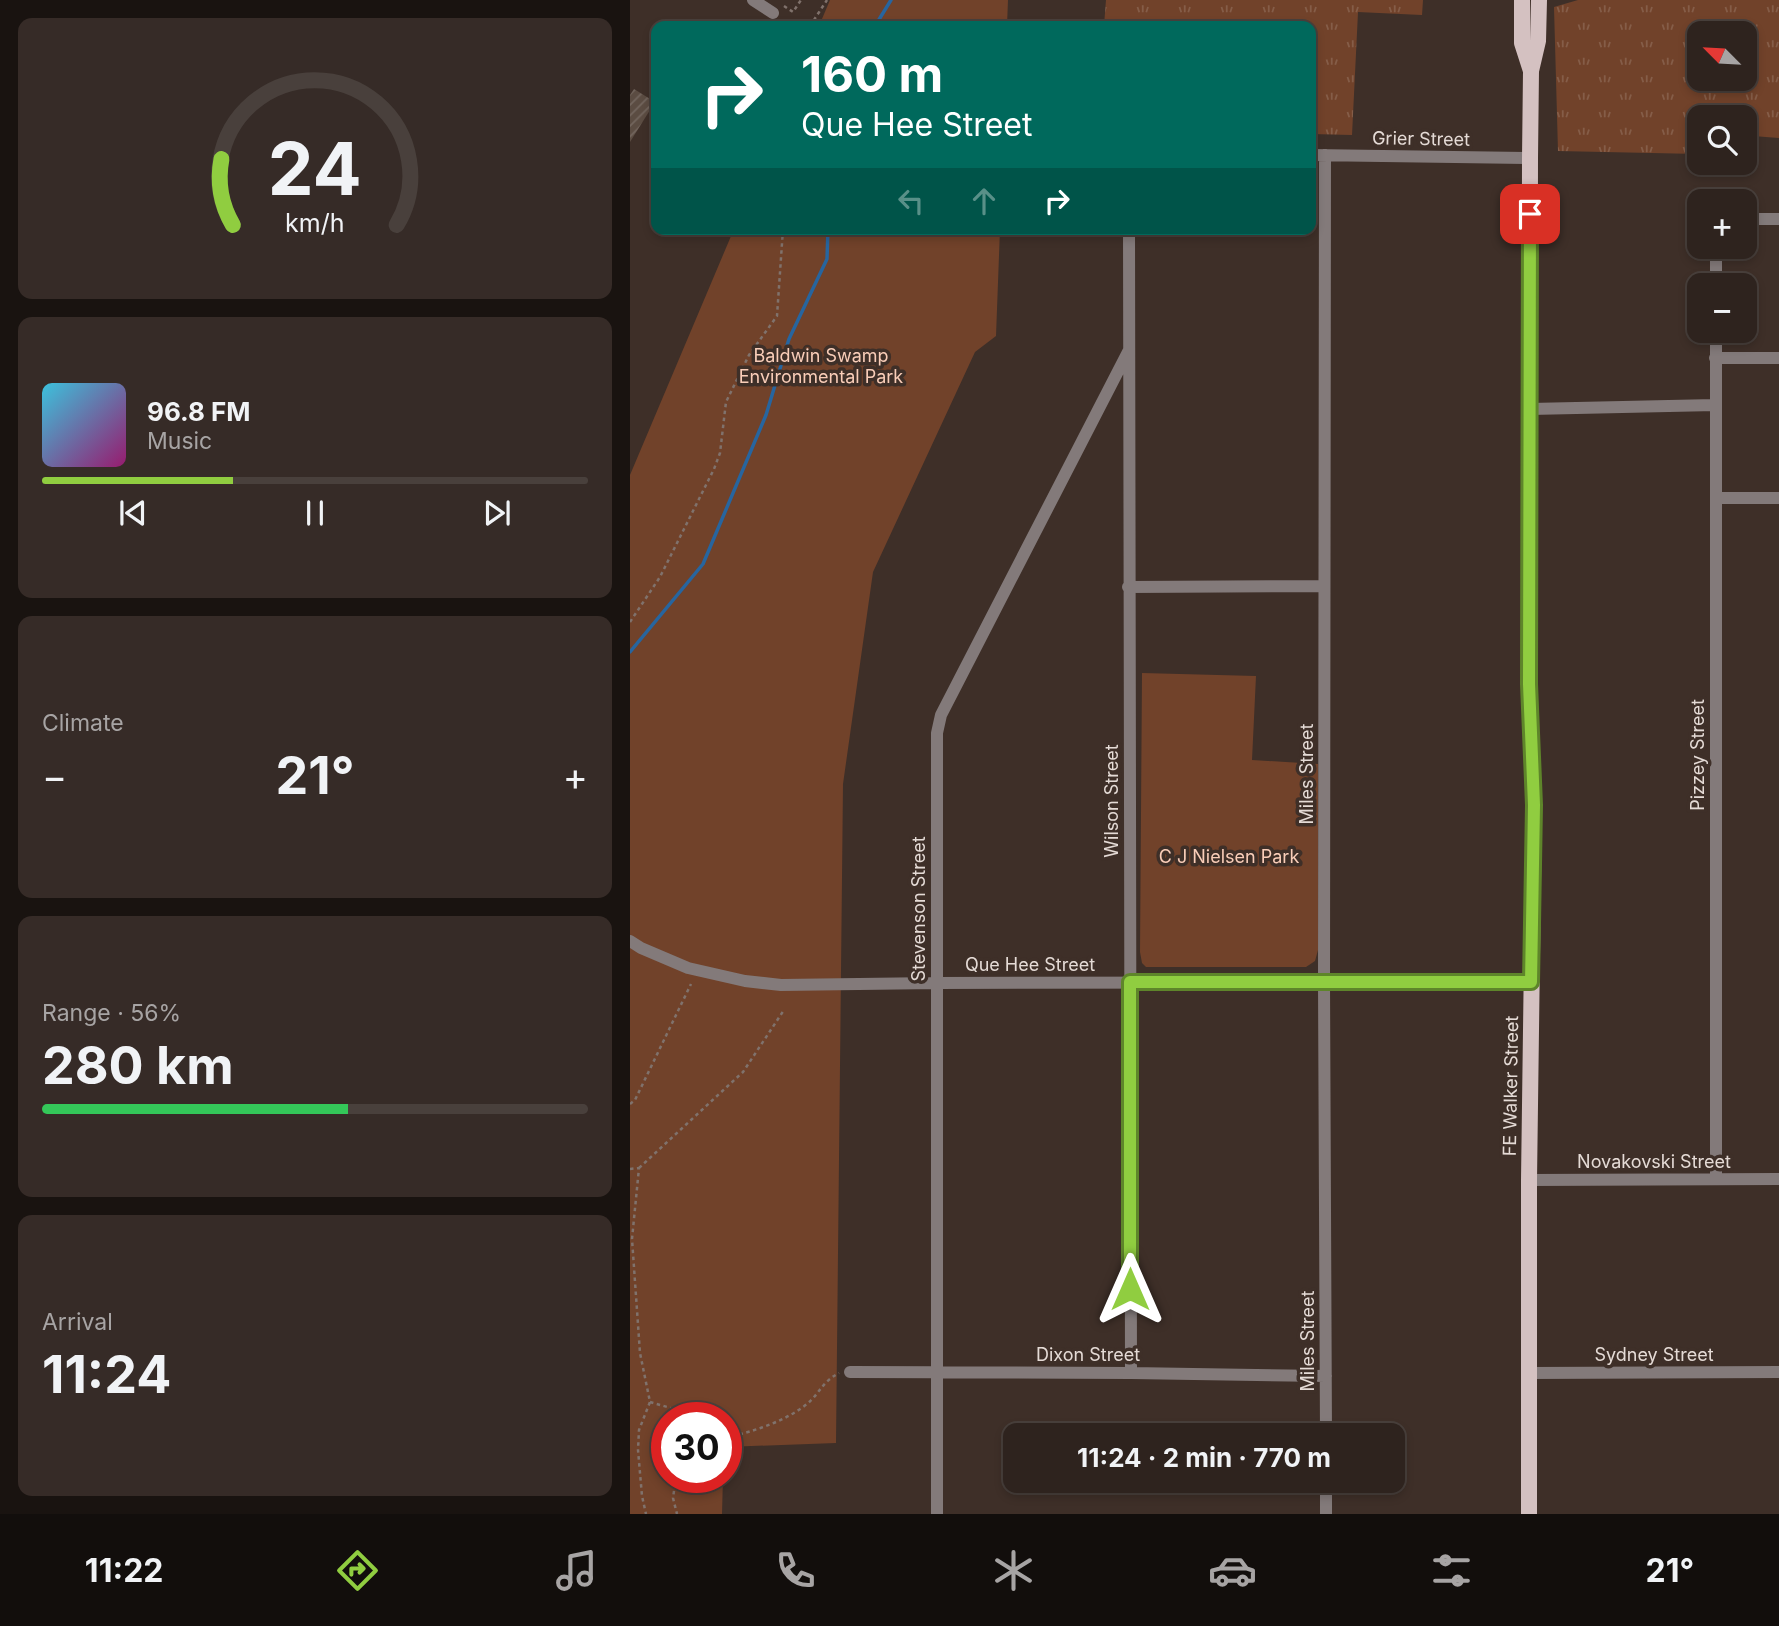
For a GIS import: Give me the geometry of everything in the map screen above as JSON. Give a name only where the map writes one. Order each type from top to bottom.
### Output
[{"type":"main road","name":"FE Walker Street","points":[[1522,0],[1521,43],[1531,71]]},
{"type":"main road","name":"FE Walker Street","points":[[1529,1514],[1529,1180],[1534,805],[1529,684],[1530,158],[1531,71],[1538,41],[1541,2]]},
{"type":"street","points":[[752,0],[778,9]]},
{"type":"street","name":"Grier Street","points":[[1316,155],[1530,158]]},
{"type":"street","name":"Miles Street","points":[[1325,155],[1326,1423]]},
{"type":"street","points":[[1757,219],[1779,219]]},
{"type":"street","name":"Wilson Street","points":[[1129,235],[1131,1373]]},
{"type":"street","name":"Pizzey Street","points":[[1716,343],[1716,1179]]},
{"type":"street","name":"Stevenson Street","points":[[937,1514],[938,724],[1129,350]]},
{"type":"street","points":[[1716,358],[1779,358]]},
{"type":"street","points":[[1530,409],[1715,405]]},
{"type":"street","points":[[1716,498],[1779,498]]},
{"type":"street","points":[[1128,587],[1324,586]]},
{"type":"street","name":"Que Hee Street","points":[[630,941],[688,968],[745,981],[781,985],[1531,982]]},
{"type":"street","name":"Novakovski Street","points":[[1529,1180],[1779,1179]]},
{"type":"street","name":"Dixon Street","points":[[850,1372],[1326,1376]]},
{"type":"street","name":"Sydney Street","points":[[1529,1373],[1779,1372]]},
{"type":"street","points":[[1326,1493],[1326,1514]]},
{"type":"path","points":[[778,9],[793,12],[801,0]]},
{"type":"path","points":[[813,21],[827,0]]},
{"type":"path","points":[[630,622],[660,577],[715,469],[720,453],[726,402],[749,355],[778,316],[783,235]]},
{"type":"path","points":[[630,1104],[635,1100],[691,984]]},
{"type":"path","points":[[646,1514],[638,1450],[639,1430],[650,1402],[640,1353],[632,1239],[639,1168],[743,1072],[784,1010]]},
{"type":"path","points":[[630,1168],[639,1168]]},
{"type":"path","points":[[742,1434],[781,1420],[808,1403],[827,1379],[843,1371],[850,1372]]},
{"type":"path","points":[[674,1493],[677,1514]]},
{"type":"green space","points":[[830,0],[1008,0],[1007,21],[821,21]]},
{"type":"green space","points":[[1106,0],[1423,0],[1422,15],[1358,12],[1352,135],[1316,134],[1316,21],[1104,21]]},
{"type":"green space","points":[[1578,0],[1779,0],[1779,138],[1757,136],[1757,105],[1687,105],[1687,154],[1558,151],[1554,7]]},
{"type":"green space","name":"Baldwin Swamp Environmental Park","points":[[731,235],[1000,235],[996,336],[975,352],[873,572],[843,784],[836,1443],[742,1446],[742,1402],[651,1402],[651,1493],[723,1493],[722,1514],[630,1514],[630,475]]},
{"type":"green space","name":"C J Nielsen Park","points":[[1142,673],[1256,676],[1252,760],[1318,764],[1318,950],[1315,961],[1306,967],[1146,967],[1142,963]]},
{"type":"building","points":[[634,89],[651,100],[651,108],[630,142],[630,95]]},
{"type":"waterway","points":[[878,21],[891,0]]},
{"type":"waterway","points":[[630,652],[703,564],[766,415],[789,339],[827,259],[828,235]]},
{"type":"route","points":[[1130,1289],[1130,982],[1531,982],[1534,805],[1529,684],[1530,214]]}]
